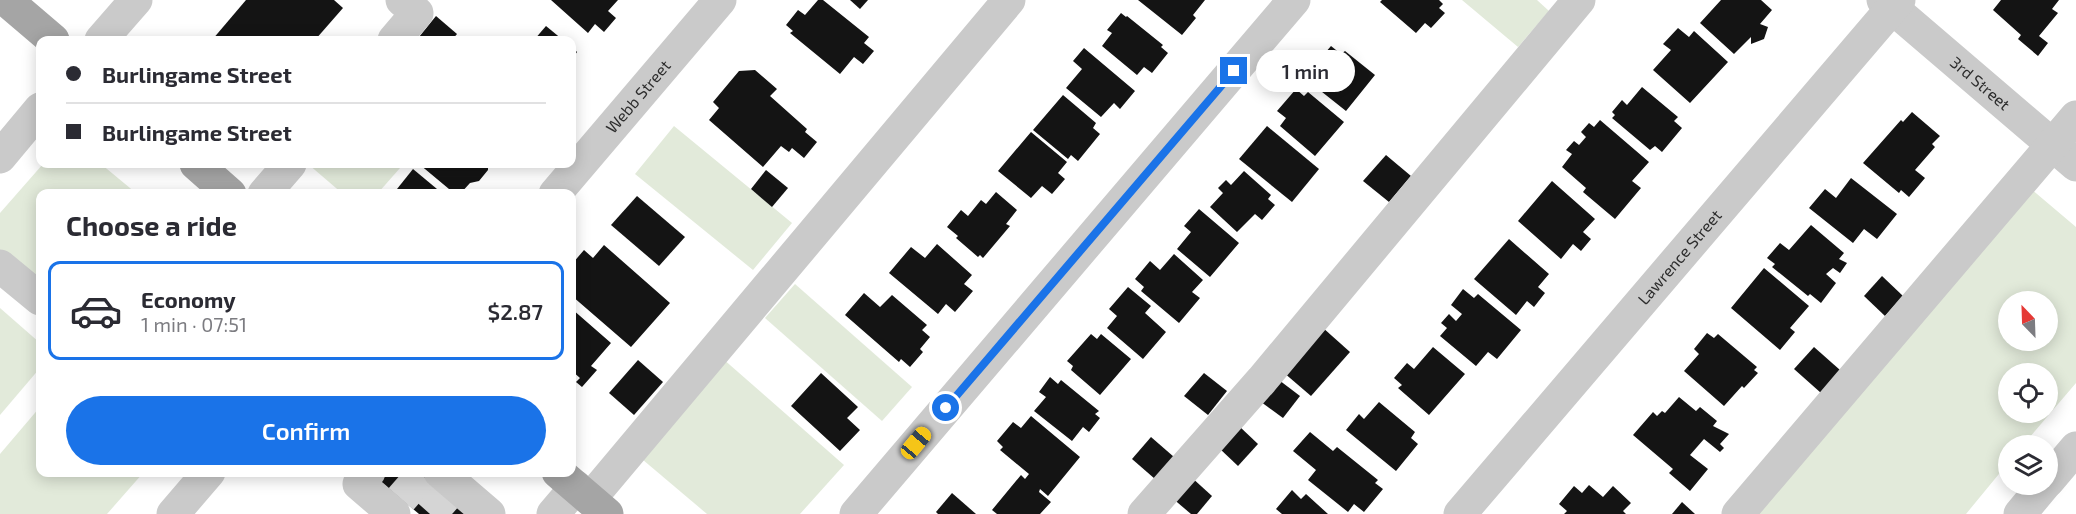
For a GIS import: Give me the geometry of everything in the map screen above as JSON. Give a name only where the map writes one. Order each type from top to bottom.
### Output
[{"type":"main road","points":[[6,0],[48,36]]},
{"type":"main road","points":[[201,168],[224,189]]},
{"type":"street","points":[[104,36],[136,0]]},
{"type":"street","points":[[397,36],[417,13],[402,0]]},
{"type":"street","name":"Webb Street","points":[[559,189],[720,0]]},
{"type":"street","points":[[553,514],[583,493],[1009,0]]},
{"type":"street","points":[[856,514],[1294,0]]},
{"type":"street","points":[[1144,514],[1262,380],[1579,0]]},
{"type":"street","name":"3rd Street","points":[[1891,3],[2064,155]]},
{"type":"street","name":"Lawrence Street","points":[[1461,514],[1891,3]]},
{"type":"street","points":[[0,157],[36,114]]},
{"type":"street","points":[[1738,514],[2064,155],[2076,117]]},
{"type":"street","points":[[268,189],[287,168]]},
{"type":"street","points":[[0,266],[36,296]]},
{"type":"street","points":[[2058,469],[2076,448]]},
{"type":"street","points":[[173,514],[204,477]]},
{"type":"street","points":[[365,477],[359,484],[395,508]]},
{"type":"street","points":[[438,480],[482,512]]},
{"type":"street","points":[[2020,514],[2036,495]]},
{"type":"green space","points":[[1462,0],[1537,0],[1549,11],[1518,47]]},
{"type":"green space","points":[[674,126],[792,223],[753,270],[635,174]]},
{"type":"green space","points":[[39,168],[106,168],[131,189],[36,189],[36,283],[0,252],[0,213]]},
{"type":"green space","points":[[313,168],[400,168],[382,189],[337,189]]},
{"type":"green space","points":[[2031,189],[2076,227],[2076,383],[2058,404],[2058,363],[1998,363],[1998,423],[2042,423],[2032,435],[1998,435],[1998,475],[1966,514],[1754,514]]},
{"type":"green space","points":[[795,284],[912,387],[882,421],[765,318]]},
{"type":"green space","points":[[0,308],[36,340],[36,373],[0,415]]},
{"type":"green space","points":[[722,358],[844,465],[800,514],[707,514],[636,454]]},
{"type":"green space","points":[[36,412],[36,477],[139,477],[107,514],[0,514],[0,454]]},
{"type":"building","points":[[246,0],[334,0],[343,8],[318,36],[215,36]]},
{"type":"building","points":[[551,0],[618,0],[608,11],[616,18],[604,32],[595,24],[588,33]]},
{"type":"building","points":[[818,0],[823,0],[869,37],[864,43],[874,51],[863,64],[854,57],[840,74],[790,33],[793,31],[786,25],[798,10],[805,15]]},
{"type":"building","points":[[850,0],[868,0],[860,9]]},
{"type":"building","points":[[1138,0],[1205,0],[1193,15],[1196,18],[1182,35]]},
{"type":"building","points":[[1382,0],[1439,0],[1443,4],[1439,8],[1445,13],[1431,28],[1425,23],[1416,33],[1380,2]]},
{"type":"building","points":[[1721,0],[1761,0],[1772,10],[1760,24],[1768,27],[1764,39],[1751,44],[1751,37],[1734,54],[1700,23]]},
{"type":"building","points":[[2001,0],[2059,0],[2052,9],[2058,13],[2039,36],[2048,43],[2038,56],[2018,39],[2021,35],[1993,10]]},
{"type":"building","points":[[1121,13],[1163,45],[1161,47],[1168,53],[1152,73],[1144,67],[1137,75],[1102,46],[1112,33],[1107,30]]},
{"type":"building","points":[[436,16],[457,34],[455,36],[420,36]]},
{"type":"building","points":[[546,26],[558,36],[537,36]]},
{"type":"building","points":[[1678,28],[1689,37],[1694,31],[1728,62],[1690,103],[1653,70],[1671,50],[1663,44]]},
{"type":"building","points":[[1331,46],[1341,54],[1345,51],[1375,75],[1346,111],[1312,84],[1327,66],[1319,60]]},
{"type":"building","points":[[1084,48],[1135,91],[1120,109],[1114,103],[1101,117],[1066,88],[1082,69],[1073,61]]},
{"type":"building","points":[[755,70],[777,89],[770,96],[807,129],[805,132],[817,142],[804,158],[792,148],[789,152],[781,146],[763,167],[709,120],[719,108],[713,102],[739,71]]},
{"type":"building","points":[[1642,87],[1678,117],[1674,121],[1682,128],[1662,152],[1655,146],[1650,150],[1612,118],[1615,115],[1612,112],[1622,100],[1627,105]]},
{"type":"building","points":[[1296,89],[1304,96],[1308,92],[1344,122],[1315,156],[1280,126],[1286,118],[1277,111]]},
{"type":"building","points":[[1063,95],[1096,123],[1093,128],[1100,134],[1078,161],[1071,155],[1068,159],[1033,130]]},
{"type":"building","points":[[1912,112],[1940,136],[1932,144],[1935,147],[1915,170],[1925,178],[1909,197],[1901,190],[1899,193],[1863,163],[1901,120],[1903,122]]},
{"type":"building","points":[[1600,120],[1649,162],[1632,181],[1641,188],[1615,219],[1583,192],[1586,188],[1562,167],[1572,154],[1566,150],[1574,141],[1579,145],[1586,137],[1581,132],[1589,123],[1594,127]]},
{"type":"building","points":[[1267,126],[1319,169],[1292,202],[1239,159]]},
{"type":"building","points":[[1031,132],[1067,162],[1058,173],[1065,179],[1052,194],[1042,186],[1031,198],[998,171]]},
{"type":"building","points":[[1386,155],[1411,176],[1389,202],[1363,181]]},
{"type":"building","points":[[424,168],[488,168],[479,181],[470,183],[465,189],[449,189]]},
{"type":"building","points":[[413,169],[437,189],[397,189]]},
{"type":"building","points":[[766,170],[788,188],[772,207],[751,189]]},
{"type":"building","points":[[1244,171],[1271,195],[1268,199],[1275,205],[1262,220],[1255,214],[1237,232],[1210,207],[1223,193],[1218,188],[1226,180],[1231,185]]},
{"type":"building","points":[[1851,178],[1897,214],[1877,239],[1864,229],[1853,243],[1809,208],[1825,189],[1836,198]]},
{"type":"building","points":[[1552,181],[1595,219],[1583,232],[1591,239],[1581,251],[1573,244],[1561,259],[1518,221]]},
{"type":"building","points":[[996,192],[1017,210],[1006,224],[1010,226],[983,258],[980,255],[978,257],[947,227],[961,210],[968,216],[981,200],[986,204]]},
{"type":"building","points":[[637,196],[685,237],[659,266],[611,225]]},
{"type":"building","points":[[1199,209],[1239,243],[1210,277],[1177,249],[1191,232],[1184,226]]},
{"type":"building","points":[[1811,225],[1844,253],[1839,259],[1847,263],[1840,273],[1833,268],[1826,274],[1836,283],[1821,303],[1810,294],[1808,296],[1772,267],[1775,264],[1767,258],[1780,243],[1789,250]]},
{"type":"building","points":[[1509,239],[1549,274],[1538,287],[1545,293],[1534,307],[1527,301],[1516,315],[1474,279]]},
{"type":"building","points":[[937,244],[972,275],[964,284],[973,291],[955,312],[946,304],[938,314],[889,273],[911,247],[925,258]]},
{"type":"building","points":[[604,245],[670,303],[631,347],[576,299],[576,259],[584,250],[593,258]]},
{"type":"building","points":[[1174,254],[1203,280],[1192,292],[1200,298],[1179,323],[1141,291],[1144,287],[1135,279],[1150,261],[1160,270]]},
{"type":"building","points":[[1764,268],[1809,306],[1790,328],[1795,332],[1780,350],[1731,308]]},
{"type":"building","points":[[1882,276],[1903,296],[1885,316],[1864,296]]},
{"type":"building","points":[[1128,287],[1151,306],[1145,313],[1166,332],[1143,359],[1107,328],[1117,316],[1109,309]]},
{"type":"building","points":[[1463,289],[1474,298],[1478,294],[1521,330],[1497,359],[1488,352],[1476,366],[1440,336],[1447,328],[1441,323],[1449,314],[1456,321],[1462,314],[1451,305]]},
{"type":"building","points":[[864,293],[880,307],[892,295],[927,325],[922,330],[930,337],[920,349],[923,352],[910,367],[901,359],[899,362],[845,315]]},
{"type":"building","points":[[576,312],[611,343],[591,366],[597,370],[582,387],[576,382],[580,378],[576,374]]},
{"type":"building","points":[[1322,327],[1350,352],[1311,396],[1283,372]]},
{"type":"building","points":[[1707,333],[1714,338],[1718,334],[1757,367],[1754,370],[1758,373],[1744,388],[1742,386],[1724,406],[1684,371],[1699,354],[1694,349]]},
{"type":"building","points":[[1091,334],[1097,339],[1101,334],[1131,359],[1100,395],[1071,370],[1073,366],[1067,361]]},
{"type":"building","points":[[1433,347],[1465,374],[1429,415],[1398,388],[1402,385],[1394,378],[1407,363],[1414,369]]},
{"type":"building","points":[[1814,347],[1840,370],[1821,393],[1794,369]]},
{"type":"building","points":[[638,360],[663,382],[634,415],[609,393]]},
{"type":"building","points":[[821,373],[858,407],[847,418],[860,430],[840,451],[791,406]]},
{"type":"building","points":[[1204,373],[1227,391],[1208,415],[1184,396]]},
{"type":"building","points":[[1050,377],[1058,384],[1061,380],[1099,411],[1095,414],[1100,418],[1089,432],[1083,427],[1072,441],[1034,411],[1046,397],[1039,392]]},
{"type":"building","points":[[1275,377],[1300,396],[1283,418],[1257,399]]},
{"type":"building","points":[[1679,397],[1696,411],[1700,407],[1717,421],[1713,426],[1729,434],[1720,444],[1724,448],[1720,452],[1704,439],[1690,455],[1708,469],[1690,491],[1669,473],[1673,469],[1633,435],[1653,412],[1657,416],[1662,411],[1665,413]]},
{"type":"building","points":[[1379,402],[1415,432],[1411,438],[1418,444],[1396,471],[1346,430],[1359,414],[1364,419]]},
{"type":"building","points":[[1031,416],[1080,457],[1048,496],[1040,489],[1039,492],[1051,502],[1040,514],[997,514],[992,510],[1021,475],[1025,479],[1029,474],[1000,450],[1003,447],[997,441],[1013,422],[1021,428]]},
{"type":"building","points":[[1239,426],[1258,444],[1238,466],[1219,448]]},
{"type":"building","points":[[1310,432],[1333,451],[1337,447],[1378,480],[1375,483],[1383,489],[1364,512],[1354,504],[1348,512],[1308,480],[1316,470],[1293,451]]},
{"type":"building","points":[[1151,437],[1174,457],[1155,479],[1132,459]]},
{"type":"building","points":[[1190,476],[1212,496],[1197,514],[1191,514],[1171,497]]},
{"type":"building","points":[[384,477],[425,477],[467,514],[419,514],[380,481]]},
{"type":"building","points":[[1589,485],[1603,497],[1613,486],[1631,503],[1623,511],[1626,514],[1564,514],[1567,511],[1559,504],[1574,486],[1582,493]]},
{"type":"building","points":[[1292,490],[1301,499],[1306,494],[1328,514],[1282,514],[1276,509]]},
{"type":"building","points":[[952,493],[976,514],[938,514],[936,512]]},
{"type":"building","points":[[1682,502],[1695,514],[1672,514]]},
{"type":"tunnel","points":[[401,499],[420,477]]},
{"type":"tunnel","points":[[430,514],[446,496]]},
{"type":"route","points":[[946,408],[1234,71]]}]
